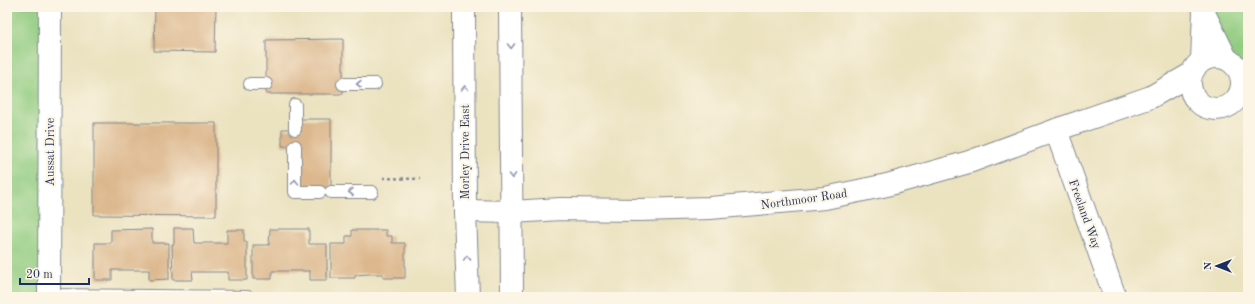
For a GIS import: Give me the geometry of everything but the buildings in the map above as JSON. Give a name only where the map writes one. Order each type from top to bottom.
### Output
[{"type":"street","name":"Aussat Drive","points":[[49,296],[50,7]]},
{"type":"street","name":"Morley Drive East","points":[[464,7],[465,211],[468,297]]},
{"type":"street","points":[[510,7],[512,297]]},
{"type":"street","points":[[1204,10],[1236,63],[1242,79],[1244,93],[1227,107],[1218,110],[1209,109],[1201,105],[1194,99],[1190,91],[1189,82],[1196,67],[1204,10]]},
{"type":"street","points":[[1196,67],[1209,57],[1218,56],[1236,63]]},
{"type":"street","name":"Northmoor Road","points":[[465,211],[512,212],[560,209],[638,210],[710,208],[825,198],[887,185],[969,162],[1152,97],[1196,67]]},
{"type":"street","name":"Northmoor Road","points":[[1152,97],[1201,105]]},
{"type":"street","name":"Freeland Way","points":[[1056,130],[1116,297]]},
{"type":"lane","points":[[250,84],[266,84]]},
{"type":"lane","points":[[343,84],[375,84]]},
{"type":"lane","points":[[294,105],[295,129]]},
{"type":"lane","points":[[295,146],[295,192],[372,192]]},
{"type":"lane","points":[[49,296],[248,297]]},
{"type":"path","points":[[380,178],[420,179]]},
{"type":"green space","points":[[7,7],[50,7],[49,297],[7,297]]},
{"type":"green space","points":[[1203,7],[1248,7],[1248,68],[1234,64]]}]
